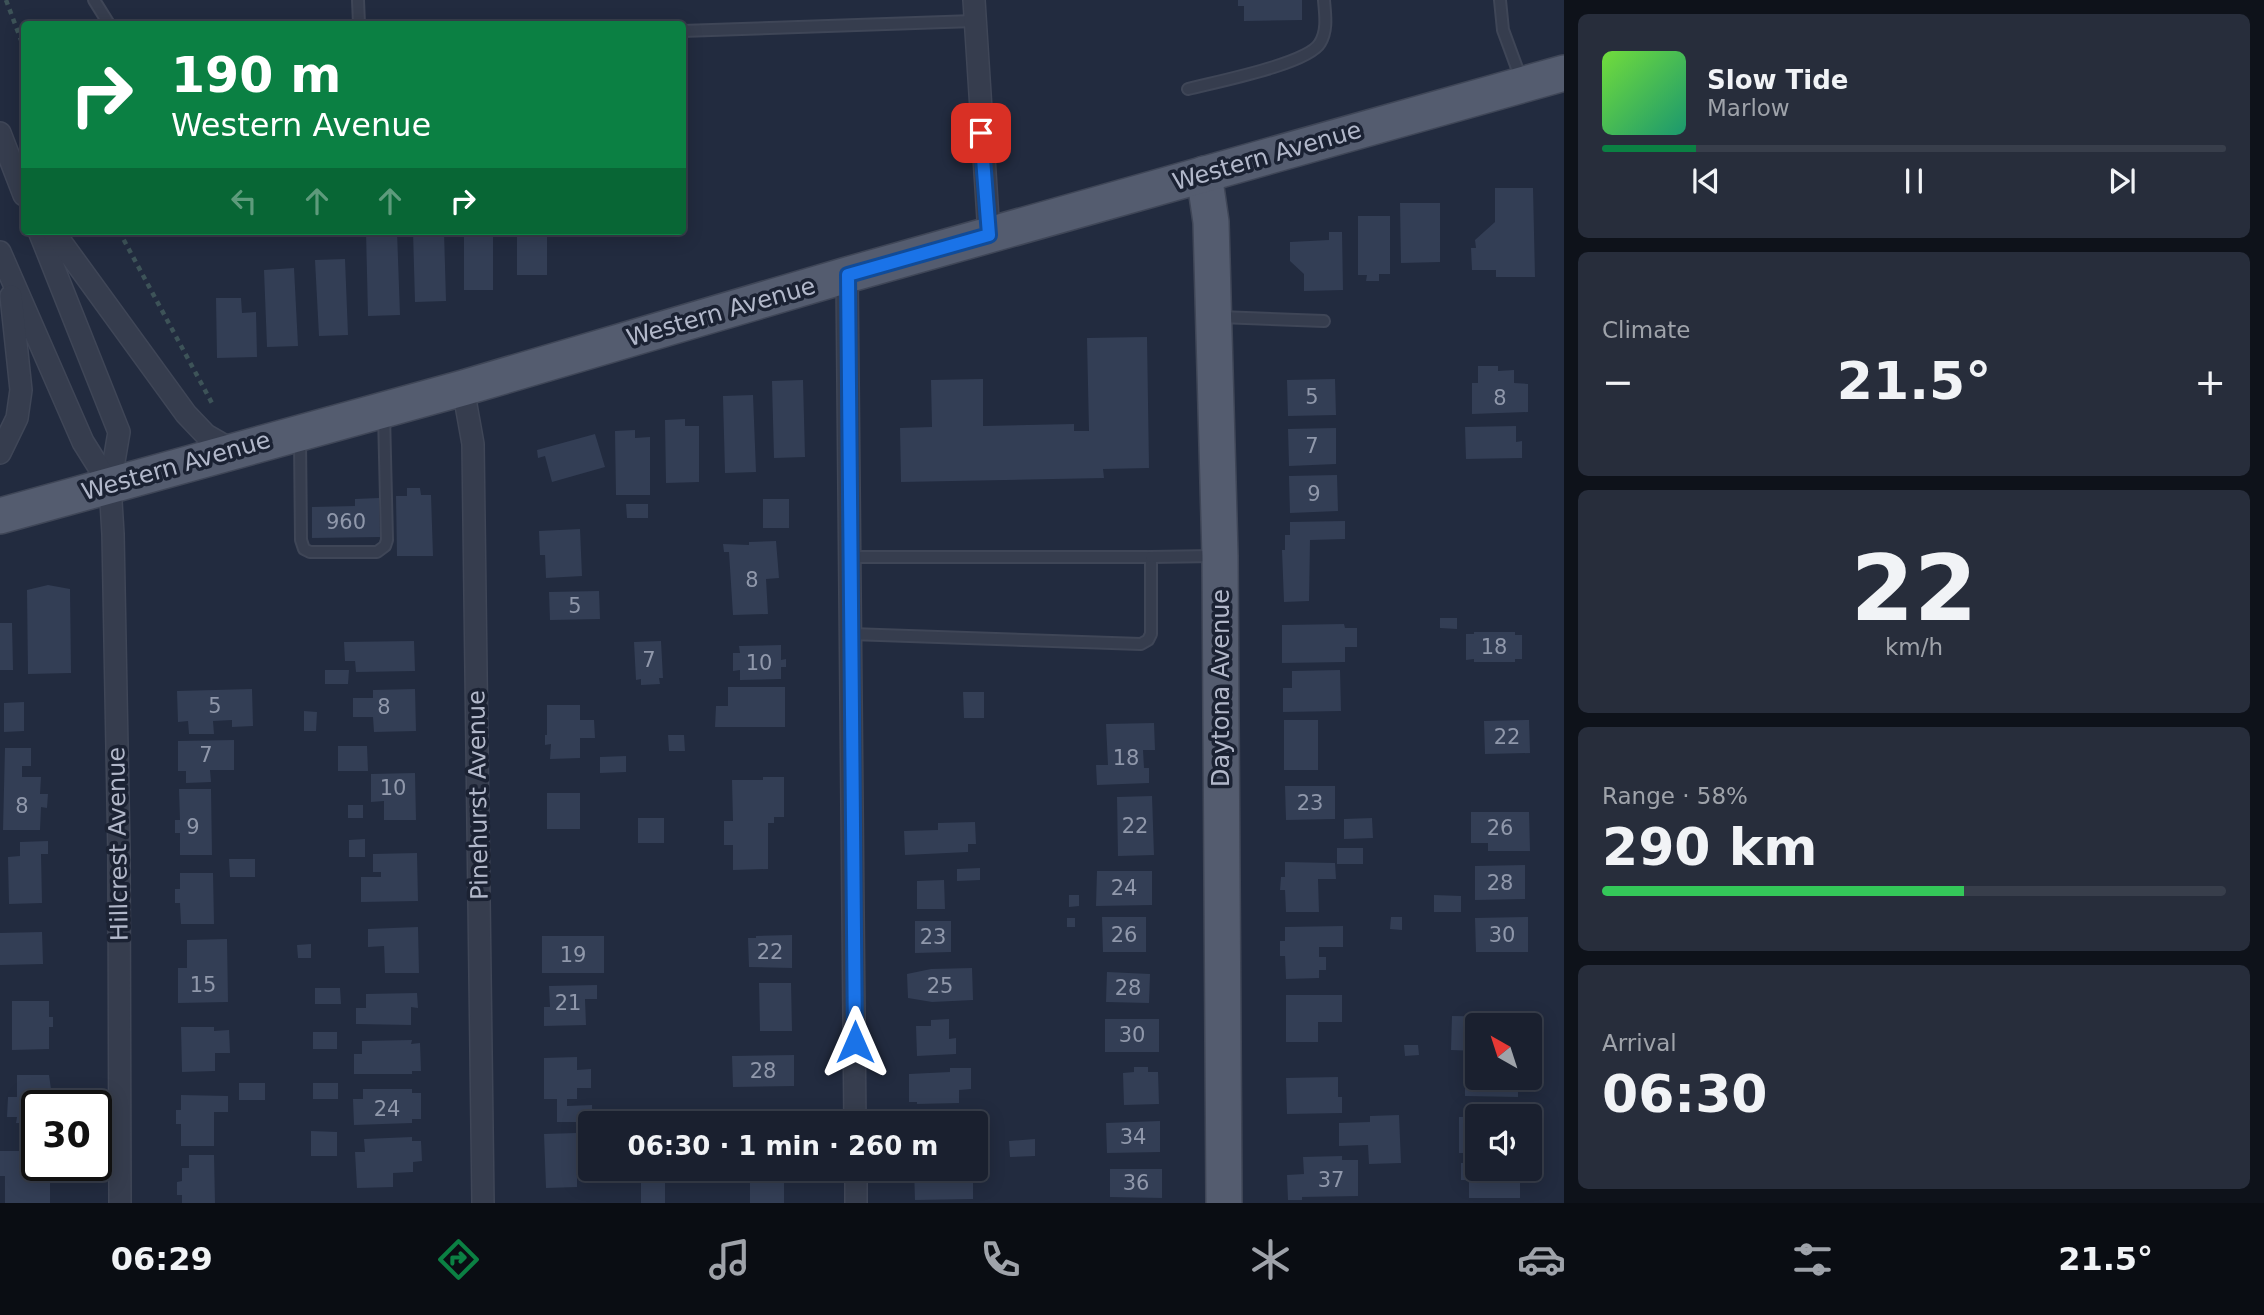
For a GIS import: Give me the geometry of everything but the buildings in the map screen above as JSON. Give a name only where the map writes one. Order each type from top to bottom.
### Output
[{"type":"main road","name":"Western Avenue","points":[[0,516],[463,388],[848,275],[1564,73]]},
{"type":"main road","name":"Daytona Avenue","points":[[1204,174],[1211,222],[1220,556],[1224,1203]]},
{"type":"street","points":[[974,10],[989,235]]},
{"type":"street","points":[[0,133],[21,186]]},
{"type":"street","name":"Hillcrest Avenue","points":[[41,235],[119,432],[110,485],[119,841],[120,1203]]},
{"type":"street","points":[[56,235],[186,414],[206,435],[232,450]]},
{"type":"street","points":[[0,252],[83,442],[110,485]]},
{"type":"street","points":[[848,275],[855,1111]]},
{"type":"street","points":[[0,453],[17,418],[21,390],[9,277]]},
{"type":"street","name":"Pinehurst Avenue","points":[[463,388],[473,444],[483,1203]]},
{"type":"street","points":[[856,1181],[856,1203]]},
{"type":"lane","points":[[94,0],[108,21]]},
{"type":"lane","points":[[358,0],[359,21]]},
{"type":"lane","points":[[1188,89],[1301,58],[1319,46],[1325,32],[1324,0]]},
{"type":"lane","points":[[1500,0],[1503,30],[1523,85]]},
{"type":"lane","points":[[686,31],[974,10]]},
{"type":"lane","points":[[1214,316],[1324,321]]},
{"type":"lane","points":[[300,431],[302,547],[313,552],[377,552],[385,547],[387,540],[384,408]]},
{"type":"lane","points":[[850,557],[1220,556]]},
{"type":"lane","points":[[851,634],[1141,643],[1148,640],[1151,634],[1151,557]]},
{"type":"path","points":[[6,0],[21,40]]},
{"type":"path","points":[[121,235],[213,405]]},
{"type":"route","points":[[855,1042],[848,275],[989,235],[981,133]]}]
